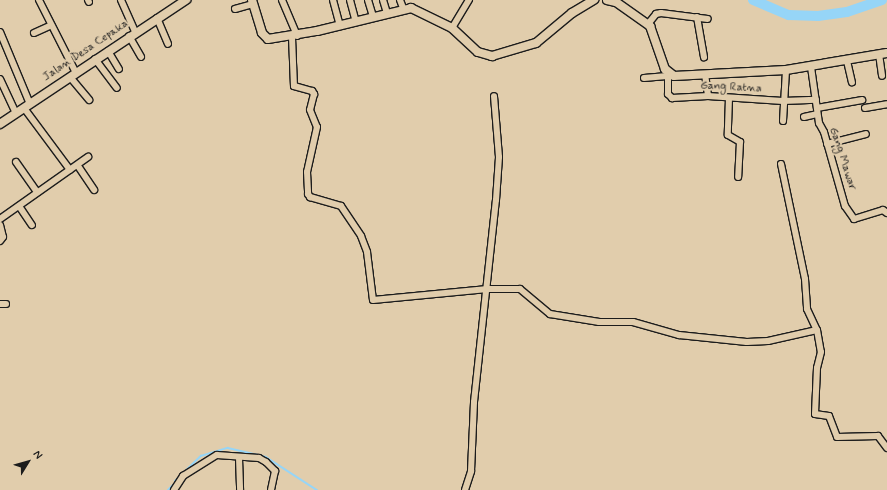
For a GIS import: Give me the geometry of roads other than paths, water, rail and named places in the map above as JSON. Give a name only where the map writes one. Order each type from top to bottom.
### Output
[{"type":"street","points":[[39,0],[73,75],[89,100]]},
{"type":"street","points":[[121,0],[141,57]]},
{"type":"street","points":[[282,0],[294,36],[294,86],[312,91],[314,94],[310,110],[317,127],[307,172],[308,194],[310,197],[341,206],[361,236],[367,252],[373,300],[487,289],[521,290],[542,309],[554,315],[599,322],[633,322],[679,335],[747,342],[768,341],[817,330]]},
{"type":"street","points":[[333,0],[340,26]]},
{"type":"street","points":[[350,0],[356,22]]},
{"type":"street","points":[[368,0],[373,16]]},
{"type":"street","points":[[383,0],[387,13]]},
{"type":"street","points":[[452,28],[469,0]]},
{"type":"street","points":[[236,9],[253,2],[265,38],[272,39],[294,36],[356,22],[387,13],[401,4],[452,28],[478,52],[500,55],[536,44],[572,13],[594,0]]},
{"type":"street","points":[[607,0],[616,2],[648,24],[654,33],[668,75]]},
{"type":"street","name":"Jalan Desa Cepaka","points":[[0,124],[180,2]]},
{"type":"street","points":[[648,24],[656,14],[661,13],[708,19]]},
{"type":"street","points":[[697,17],[704,57]]},
{"type":"street","points":[[157,18],[168,44]]},
{"type":"street","points":[[34,33],[50,26]]},
{"type":"street","points":[[0,32],[27,106],[70,170]]},
{"type":"street","points":[[108,51],[119,69]]},
{"type":"street","points":[[644,78],[668,75],[679,76],[786,70],[883,54],[882,76]]},
{"type":"street","points":[[96,59],[117,88]]},
{"type":"street","points":[[847,61],[852,82]]},
{"type":"street","name":"Gang Mawar","points":[[811,67],[817,111],[845,206],[852,218],[885,210],[887,213]]},
{"type":"street","points":[[783,121],[786,70]]},
{"type":"street","points":[[705,74],[708,96]]},
{"type":"street","name":"Gang Ratna","points":[[668,75],[669,97],[708,96],[783,101],[816,100]]},
{"type":"street","points":[[0,79],[16,113]]},
{"type":"street","points":[[465,490],[471,471],[474,402],[487,289],[499,157],[494,96]]},
{"type":"street","points":[[729,98],[728,135],[740,142],[738,177]]},
{"type":"street","points":[[804,117],[817,111],[862,100]]},
{"type":"street","points":[[865,108],[887,104]]},
{"type":"street","points":[[827,144],[866,134]]},
{"type":"street","points":[[0,219],[37,192],[78,166],[88,157]]},
{"type":"street","points":[[16,162],[37,192]]},
{"type":"street","points":[[780,164],[805,279],[807,309],[817,330],[821,352],[817,368],[815,414],[829,416],[837,437],[878,436],[887,448]]},
{"type":"street","points":[[78,166],[94,190]]},
{"type":"street","points":[[19,206],[32,225]]},
{"type":"street","points":[[0,225],[3,237],[0,241]]},
{"type":"street","points":[[174,490],[183,476],[212,456],[260,458],[272,467],[275,476],[271,490]]},
{"type":"street","points":[[239,458],[240,490]]},
{"type":"waterway","points":[[753,0],[789,15],[818,16],[847,12],[882,0]]},
{"type":"waterway","points":[[175,481],[201,456],[228,448],[266,457],[317,490]]},
{"type":"waterway","points":[[168,490],[172,486]]}]
